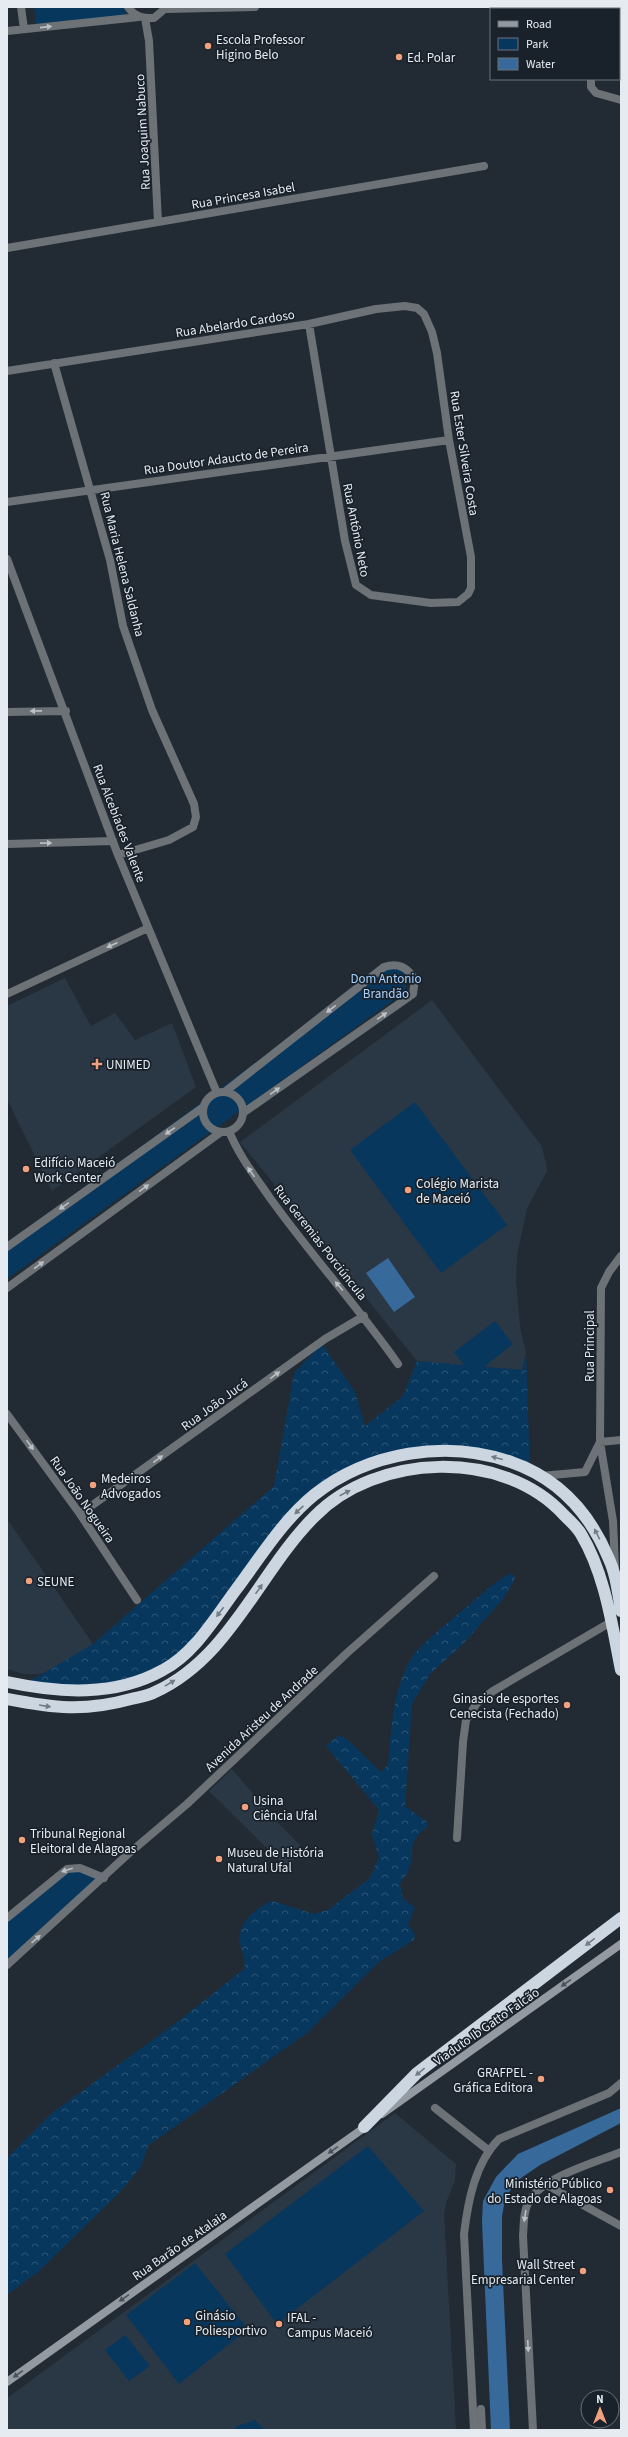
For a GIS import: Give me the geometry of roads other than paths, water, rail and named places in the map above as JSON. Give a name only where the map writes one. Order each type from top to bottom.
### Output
[{"type":"highway","points":[[7,1682],[64,1691],[97,1690],[121,1687],[163,1670],[179,1659],[206,1630],[292,1517],[315,1495],[358,1470],[409,1454],[464,1451],[496,1457],[530,1469],[561,1489],[574,1501],[592,1525],[609,1558],[615,1579],[621,1611]]},
{"type":"highway","points":[[7,1699],[48,1707],[77,1709],[108,1706],[154,1693],[195,1667],[236,1621],[292,1542],[315,1516],[337,1498],[366,1482],[401,1471],[430,1467],[466,1466],[502,1475],[535,1490],[557,1507],[580,1533],[592,1558],[611,1622],[621,1670]]},
{"type":"highway","points":[[7,1676],[64,1691]]},
{"type":"highway","points":[[364,2127],[417,2073],[621,1918]]},
{"type":"main road","name":"Viaduto Ib Gatto Falcão","points":[[364,2127],[621,1944]]},
{"type":"main road","name":"Rua Barão de Atalaia","points":[[7,2382],[364,2127]]},
{"type":"street","points":[[21,7],[24,29]]},
{"type":"street","points":[[128,7],[142,18]]},
{"type":"street","points":[[7,31],[154,18],[167,8],[255,7]]},
{"type":"street","name":"Rua Joaquim Nabuco","points":[[142,18],[149,40],[158,222]]},
{"type":"street","name":"Rua Joaquim Nabuco","points":[[149,40],[154,18]]},
{"type":"street","points":[[591,80],[591,87],[596,93],[621,100]]},
{"type":"street","name":"Rua Princesa Isabel","points":[[7,248],[484,166]]},
{"type":"street","name":"Rua Abelardo Cardoso","points":[[7,371],[309,324],[376,308],[405,306],[417,308],[424,314],[432,332],[437,353]]},
{"type":"street","name":"Rua Antônio Neto","points":[[309,324],[330,455],[352,575],[358,588],[371,595],[431,603],[458,602],[468,594],[471,588],[471,557]]},
{"type":"street","name":"Rua Ester Silveira Costa","points":[[437,353],[449,440],[471,557]]},
{"type":"street","name":"Rua Maria Helena Saldanha","points":[[54,363],[92,490],[110,560],[123,626],[152,710],[194,804],[196,816],[193,827],[169,840],[118,855]]},
{"type":"street","name":"Rua Doutor Adaucto de Pereira","points":[[7,502],[330,455],[449,440]]},
{"type":"street","name":"Rua Alcebíades Valente","points":[[7,559],[66,711],[118,855],[148,928],[221,1092]]},
{"type":"street","points":[[7,712],[66,711]]},
{"type":"street","points":[[7,844],[113,841]]},
{"type":"street","points":[[7,994],[148,928]]},
{"type":"street","points":[[7,1247],[202,1108],[207,1099],[221,1092],[384,967],[397,965],[409,971],[415,980],[413,994],[243,1113],[236,1127],[225,1132],[7,1288]]},
{"type":"street","points":[[221,1092],[238,1099],[243,1113]]},
{"type":"street","points":[[202,1108],[203,1119],[210,1128],[225,1132]]},
{"type":"street","name":"Rua Geremias Porciúncula","points":[[225,1132],[293,1231],[364,1316],[398,1364]]},
{"type":"street","name":"Rua Principal","points":[[615,1579],[613,1521],[600,1442],[601,1288],[609,1272],[621,1256]]},
{"type":"street","name":"Rua João Jucá","points":[[80,1514],[325,1339],[364,1316]]},
{"type":"street","name":"Rua João Nogueira","points":[[7,1414],[80,1514],[138,1600]]},
{"type":"street","points":[[600,1442],[621,1440]]},
{"type":"street","name":"Rua Principal","points":[[541,1476],[585,1472],[600,1442]]},
{"type":"street","name":"Avenida Aristeu de Andrade","points":[[7,1965],[104,1878],[127,1855],[187,1804],[347,1653],[434,1576]]},
{"type":"street","points":[[457,1838],[463,1742],[466,1720],[477,1703],[493,1691],[611,1622]]},
{"type":"street","points":[[7,1918],[67,1869],[80,1868],[104,1878]]},
{"type":"street","points":[[474,2430],[464,2234],[467,2208],[488,2150],[499,2139],[609,2093],[621,2083]]},
{"type":"street","points":[[435,2108],[488,2150]]},
{"type":"street","points":[[533,2430],[523,2236],[525,2212],[530,2199],[545,2184],[621,2152]]},
{"type":"street","points":[[545,2184],[621,2226]]},
{"type":"street","points":[[481,2409],[482,2430]]},
{"type":"water","points":[[388,1258],[415,1297],[394,1312],[366,1273]]},
{"type":"water","points":[[621,2108],[621,2123],[540,2165],[521,2178],[512,2187],[505,2200],[502,2216],[502,2260],[510,2430],[491,2430],[482,2221],[483,2201],[496,2177],[518,2154]]},
{"type":"place","name":"Escola Professor Higino Belo","points":[[208,46]]},
{"type":"place","name":"Ed. Polar","points":[[399,57]]},
{"type":"place","name":"UNIMED","points":[[97,1064]]},
{"type":"place","name":"Edifício Maceió Work Center","points":[[26,1169]]},
{"type":"place","name":"Colégio Marista de Maceió","points":[[408,1190]]},
{"type":"place","name":"Medeiros Advogados","points":[[93,1485]]},
{"type":"place","name":"SEUNE","points":[[29,1581]]},
{"type":"place","name":"Ginasio de esportes Cenecista (Fechado)","points":[[567,1705]]},
{"type":"place","name":"Usina Ciência Ufal","points":[[245,1807]]},
{"type":"place","name":"Tribunal Regional Eleitoral de Alagoas","points":[[22,1840]]},
{"type":"place","name":"Museu de História Natural Ufal","points":[[219,1859]]},
{"type":"place","name":"GRAFPEL - Gráfica Editora","points":[[541,2079]]},
{"type":"place","name":"Ministério Público do Estado de Alagoas","points":[[610,2190]]},
{"type":"place","name":"Wall Street Empresarial Center","points":[[583,2271]]},
{"type":"place","name":"Ginásio Poliesportivo","points":[[187,2322]]},
{"type":"place","name":"IFAL - Campus Maceió","points":[[279,2324]]},
{"type":"park label","name":"Dom Antonio Brandão","points":[[386,986]]}]
